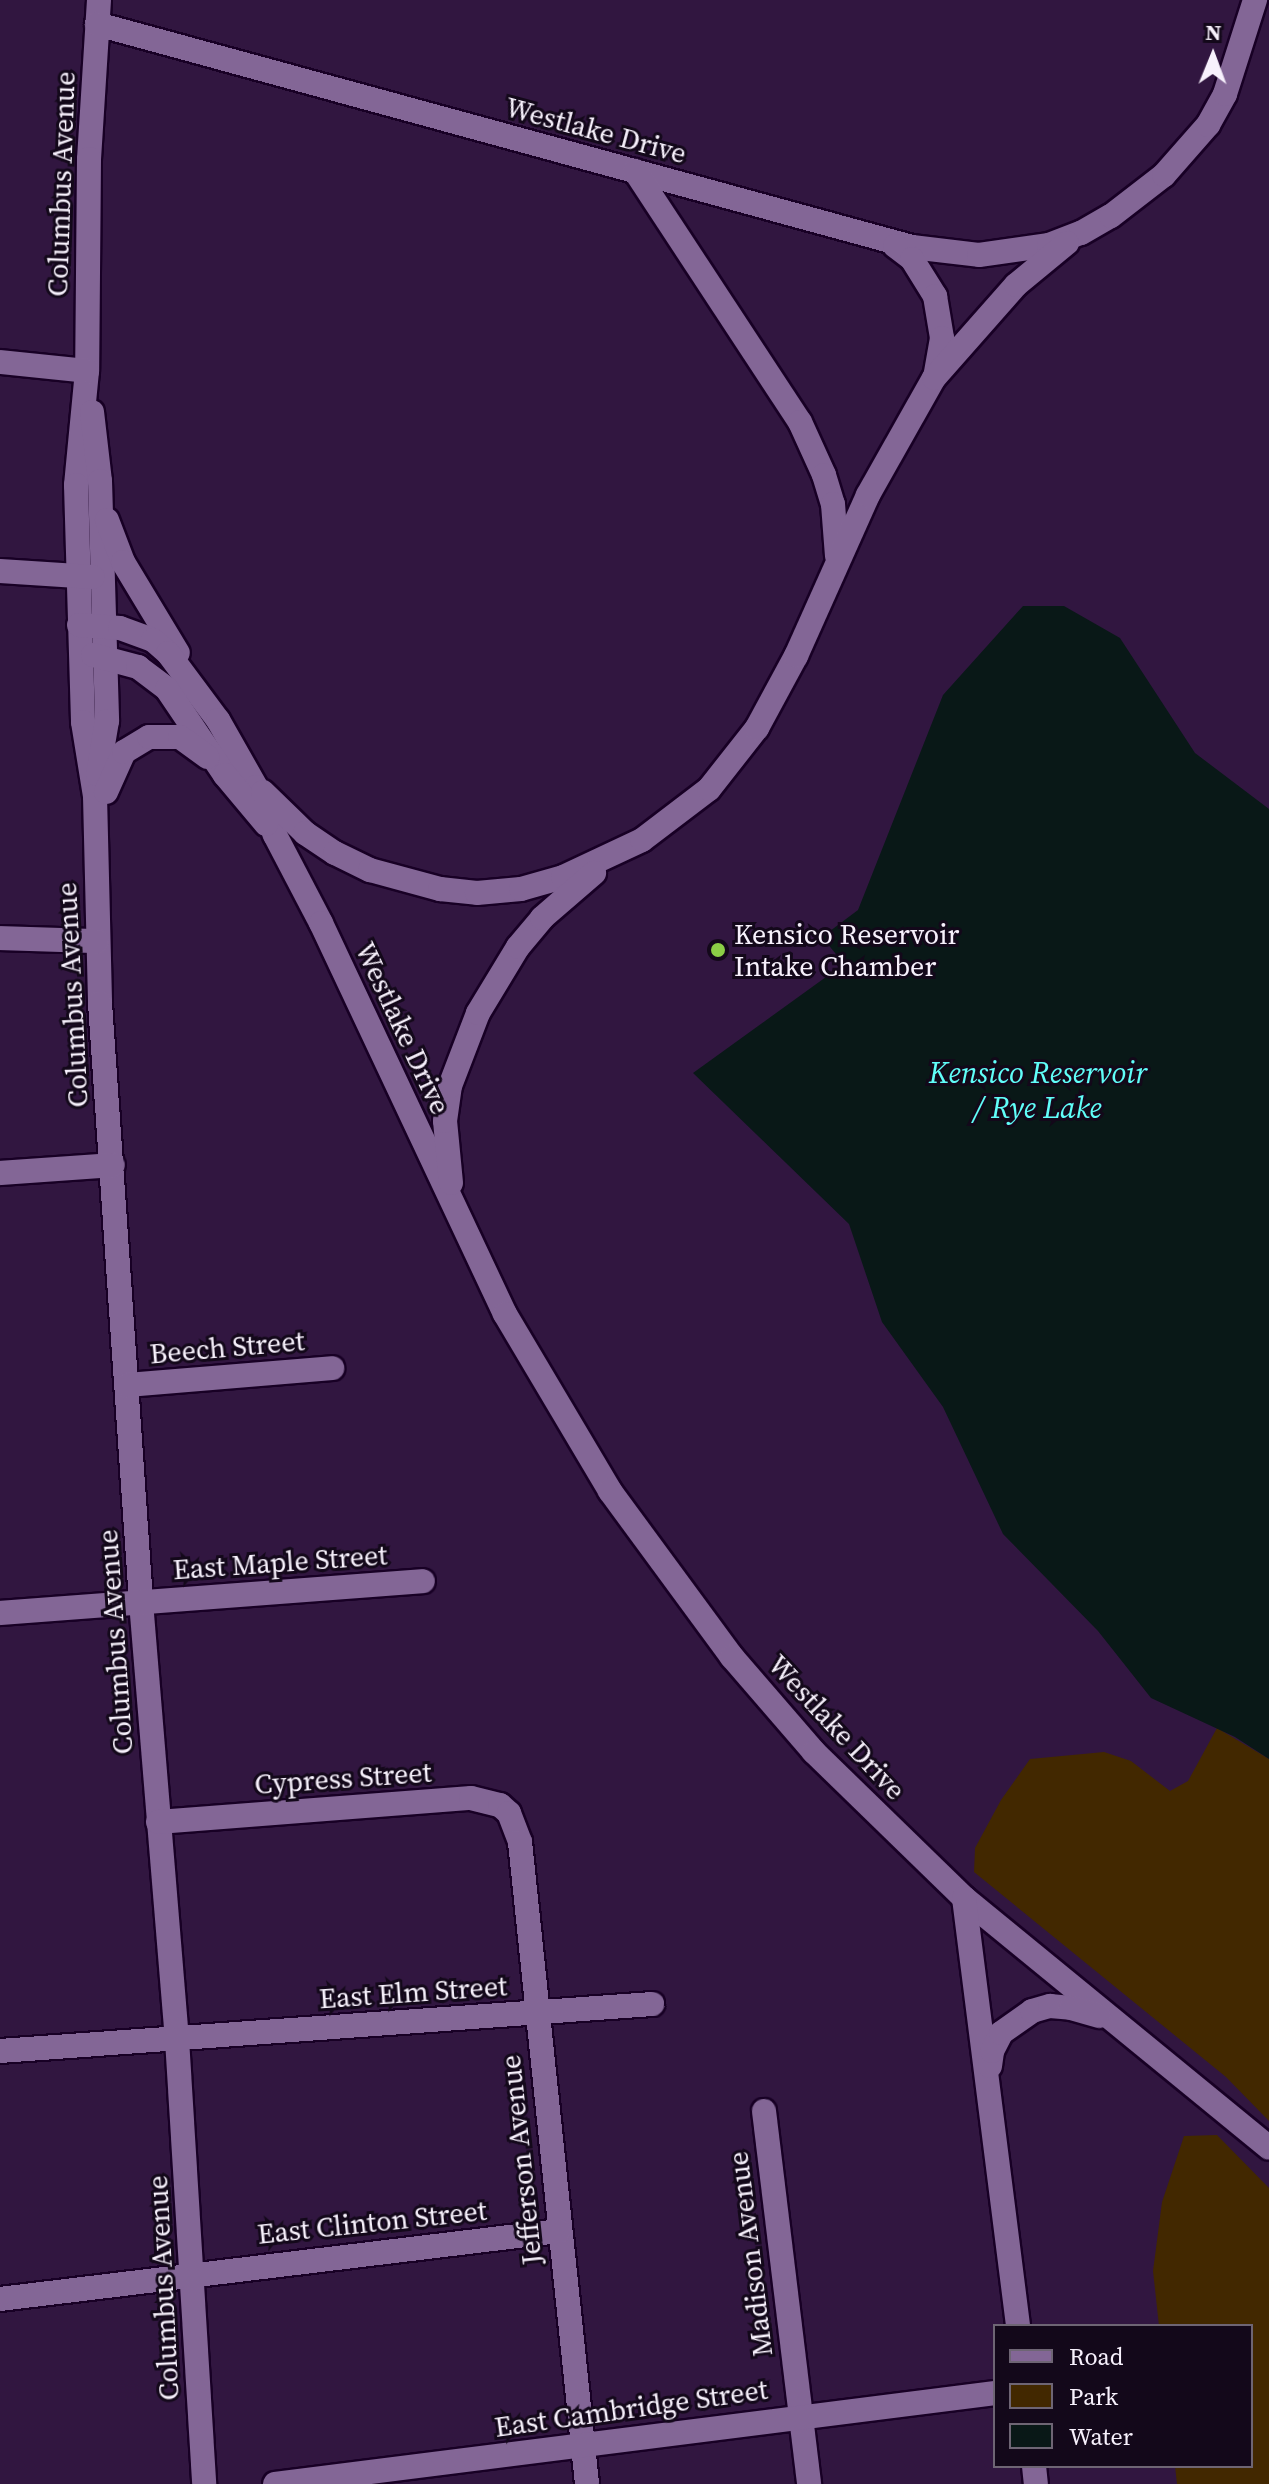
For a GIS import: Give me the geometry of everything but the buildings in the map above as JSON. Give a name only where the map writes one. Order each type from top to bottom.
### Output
[{"type":"street","name":"Westlake Drive","points":[[98,12],[635,171],[878,238],[947,254],[979,255],[1049,245],[1081,233],[1111,216],[1164,175],[1208,125],[1236,66],[1255,0]]},
{"type":"street","name":"Columbus Avenue","points":[[95,796],[83,722],[76,485],[87,371],[89,159],[98,12]]},
{"type":"street","points":[[635,171],[800,422],[824,475],[833,504],[837,562]]},
{"type":"street","name":"Westlake Drive","points":[[474,1249],[452,1192],[446,1157],[450,1086],[462,1049],[497,978],[542,918],[580,884],[709,789],[743,748],[777,694],[875,481],[934,378],[1016,285],[1081,233]]},
{"type":"street","points":[[878,238],[912,259],[935,296],[942,338],[934,378]]},
{"type":"street","points":[[0,362],[87,371]]},
{"type":"street","name":"Columbus Avenue","points":[[87,371],[100,481],[107,721],[95,796],[97,941],[141,1602],[177,2039],[204,2484]]},
{"type":"street","points":[[100,481],[105,513],[123,562],[218,720],[234,769]]},
{"type":"street","points":[[0,571],[102,577]]},
{"type":"street","points":[[79,625],[137,632],[153,640],[168,653],[218,720]]},
{"type":"street","points":[[80,655],[105,655],[138,667],[167,689],[234,769]]},
{"type":"street","points":[[95,833],[115,767],[137,742],[165,734],[180,737],[234,769]]},
{"type":"street","name":"Westlake Drive","points":[[234,769],[335,853],[370,870],[440,889],[477,893],[521,889],[563,877],[642,840]]},
{"type":"street","name":"Westlake Drive","points":[[234,769],[275,835],[321,923],[505,1314],[575,1437],[646,1546],[689,1603],[814,1752],[964,1898],[1269,2148]]},
{"type":"street","points":[[0,938],[97,941]]},
{"type":"street","points":[[0,1173],[113,1165]]},
{"type":"street","name":"Beech Street","points":[[127,1385],[332,1368]]},
{"type":"street","name":"East Maple Street","points":[[0,1613],[423,1581]]},
{"type":"street","name":"Cypress Street","points":[[158,1822],[471,1798],[500,1805],[509,1813],[517,1830]]},
{"type":"street","name":"Jefferson Avenue","points":[[517,1830],[587,2484]]},
{"type":"street","points":[[964,1898],[1018,2324]]},
{"type":"street","name":"East Elm Street","points":[[0,2051],[652,2004]]},
{"type":"street","points":[[988,2085],[992,2051],[1001,2033],[1032,2011],[1050,2006],[1071,2008],[1126,2029]]},
{"type":"street","name":"Madison Avenue","points":[[764,2111],[809,2484]]},
{"type":"street","name":"East Clinton Street","points":[[0,2299],[192,2273],[559,2231]]},
{"type":"street","name":"East Cambridge Street","points":[[275,2484],[993,2393]]},
{"type":"green space","points":[[1217,1728],[1269,1759],[1269,2121],[1226,2077],[974,1872],[975,1848],[1001,1800],[1030,1759],[1104,1752],[1131,1761],[1170,1791],[1188,1781]]},
{"type":"green space","points":[[1217,2135],[1269,2188],[1269,2484],[1177,2484],[1175,2468],[1253,2468],[1253,2324],[1159,2324],[1153,2271],[1162,2202],[1184,2136]]},
{"type":"water","name":"Kensico Reservoir / Rye Lake","points":[[1023,606],[1064,606],[1120,638],[1195,753],[1269,809],[1269,1759],[1235,1737],[1151,1698],[1098,1631],[1003,1534],[943,1407],[882,1322],[849,1224],[693,1073],[844,964],[822,937],[858,910],[943,695]]},
{"type":"place","name":"Kensico Reservoir Intake Chamber","points":[[718,950]]}]
